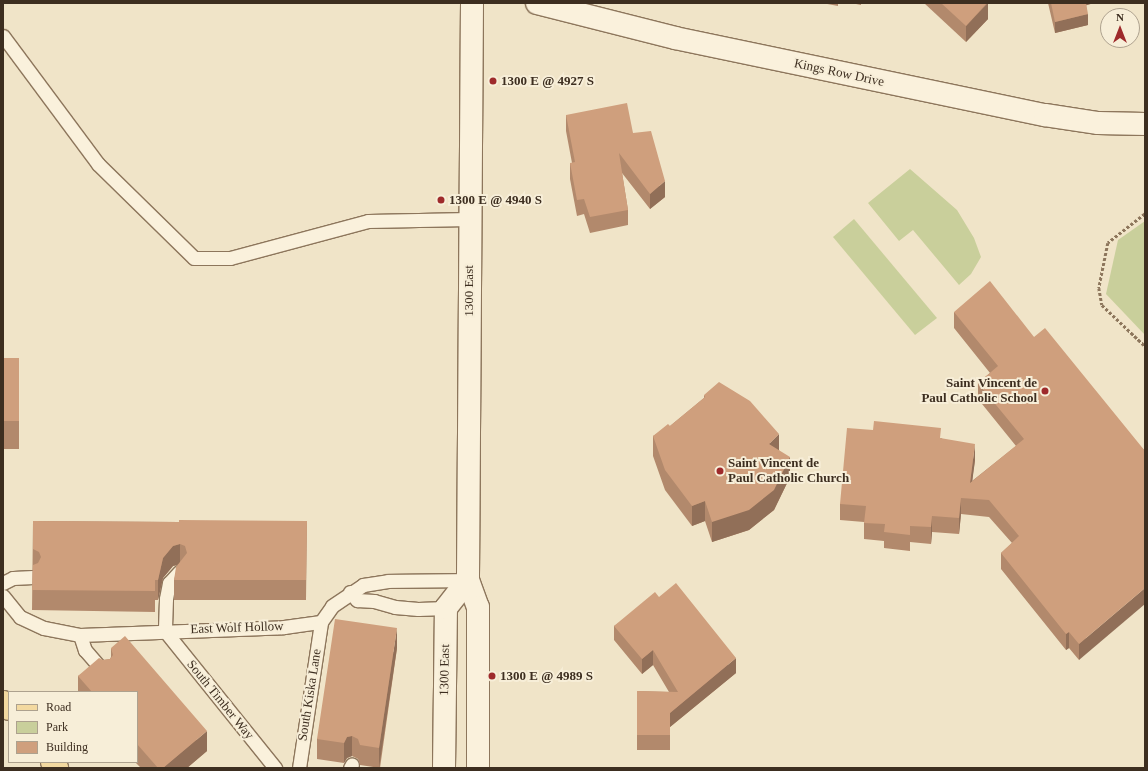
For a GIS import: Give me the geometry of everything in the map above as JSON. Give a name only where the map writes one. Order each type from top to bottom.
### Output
[{"type":"main road","name":"1300 East","points":[[472,3],[469,219],[468,580],[478,607],[478,768]]},
{"type":"main road","name":"Kings Row Drive","points":[[537,3],[605,22],[706,45],[1045,115],[1098,123],[1145,124]]},
{"type":"main road","points":[[446,608],[468,580]]},
{"type":"main road","name":"1300 East","points":[[444,768],[446,608]]},
{"type":"lane","points":[[3,36],[98,164],[194,258],[230,258],[368,221],[469,219]]},
{"type":"lane","points":[[165,631],[166,599],[169,583],[179,572]]},
{"type":"lane","points":[[3,583],[13,578],[33,577]]},
{"type":"lane","points":[[321,622],[332,606],[350,592],[363,585],[388,582],[468,580]]},
{"type":"lane","points":[[350,592],[357,600],[374,601],[395,607],[418,609],[446,608]]},
{"type":"lane","name":"East Wolf Hollow","points":[[3,596],[20,617],[44,628],[80,635],[284,627],[321,622]]},
{"type":"lane","name":"South Kiska Lane","points":[[299,768],[321,622]]},
{"type":"lane","name":"South Timber Way","points":[[165,631],[276,768]]},
{"type":"lane","points":[[80,635],[85,650],[105,674]]},
{"type":"path","points":[[1145,214],[1108,243],[1099,288],[1102,305],[1145,346]]},
{"type":"green space","points":[[910,169],[957,210],[974,238],[981,257],[971,274],[959,285],[913,230],[899,241],[868,203]]},
{"type":"green space","points":[[854,219],[937,318],[915,335],[833,237]]},
{"type":"green space","points":[[1145,221],[1145,335],[1106,294],[1118,240]]},
{"type":"building","points":[[941,3],[987,3],[966,26]]},
{"type":"building","points":[[1051,3],[1086,3],[1088,14],[1055,22]]},
{"type":"building","points":[[627,103],[633,133],[651,131],[665,181],[650,194],[619,153],[628,210],[590,217],[584,199],[577,200],[570,163],[575,162],[566,115]]},
{"type":"building","points":[[990,281],[1034,337],[1045,328],[1145,451],[1145,588],[1079,644],[1069,632],[1066,634],[1001,553],[1019,536],[989,500],[961,498],[959,518],[932,516],[931,527],[910,526],[910,535],[884,532],[885,524],[864,523],[866,506],[840,504],[847,428],[873,430],[874,421],[941,428],[940,438],[975,444],[970,483],[1024,439],[978,383],[998,366],[954,312]]},
{"type":"building","points":[[3,358],[19,358],[19,421],[3,421]]},
{"type":"building","name":"Saint Vincent de Paul Catholic Church","points":[[719,382],[750,401],[779,434],[769,444],[790,457],[774,490],[749,510],[712,522],[705,501],[692,506],[665,470],[653,436],[668,424],[670,426],[705,397],[704,395]]},
{"type":"building","points":[[179,520],[307,521],[306,580],[174,580],[176,567],[187,553],[185,546],[180,544],[173,546],[163,558],[158,580],[155,580],[155,591],[32,590],[33,565],[38,563],[41,557],[39,552],[33,549],[33,521],[179,522]]},
{"type":"building","points":[[676,583],[736,658],[670,713],[670,735],[637,735],[637,691],[678,692],[653,650],[642,659],[614,626],[655,592],[659,597]]},
{"type":"building","points":[[335,619],[397,628],[379,748],[360,745],[358,739],[352,736],[347,737],[344,743],[317,739]]},
{"type":"building","points":[[125,636],[207,731],[163,768],[158,768],[138,745],[138,691],[91,691],[78,676],[99,658],[103,660],[110,659],[113,655],[111,648]]},
{"type":"place","name":"1300 E @ 4927 S","points":[[493,81]]},
{"type":"place","name":"1300 E @ 4940 S","points":[[441,200]]},
{"type":"place","name":"Saint Vincent de Paul Catholic School","points":[[1045,391]]},
{"type":"place","name":"Saint Vincent de Paul Catholic Church","points":[[720,471]]},
{"type":"place","name":"1300 E @ 4989 S","points":[[492,676]]}]
